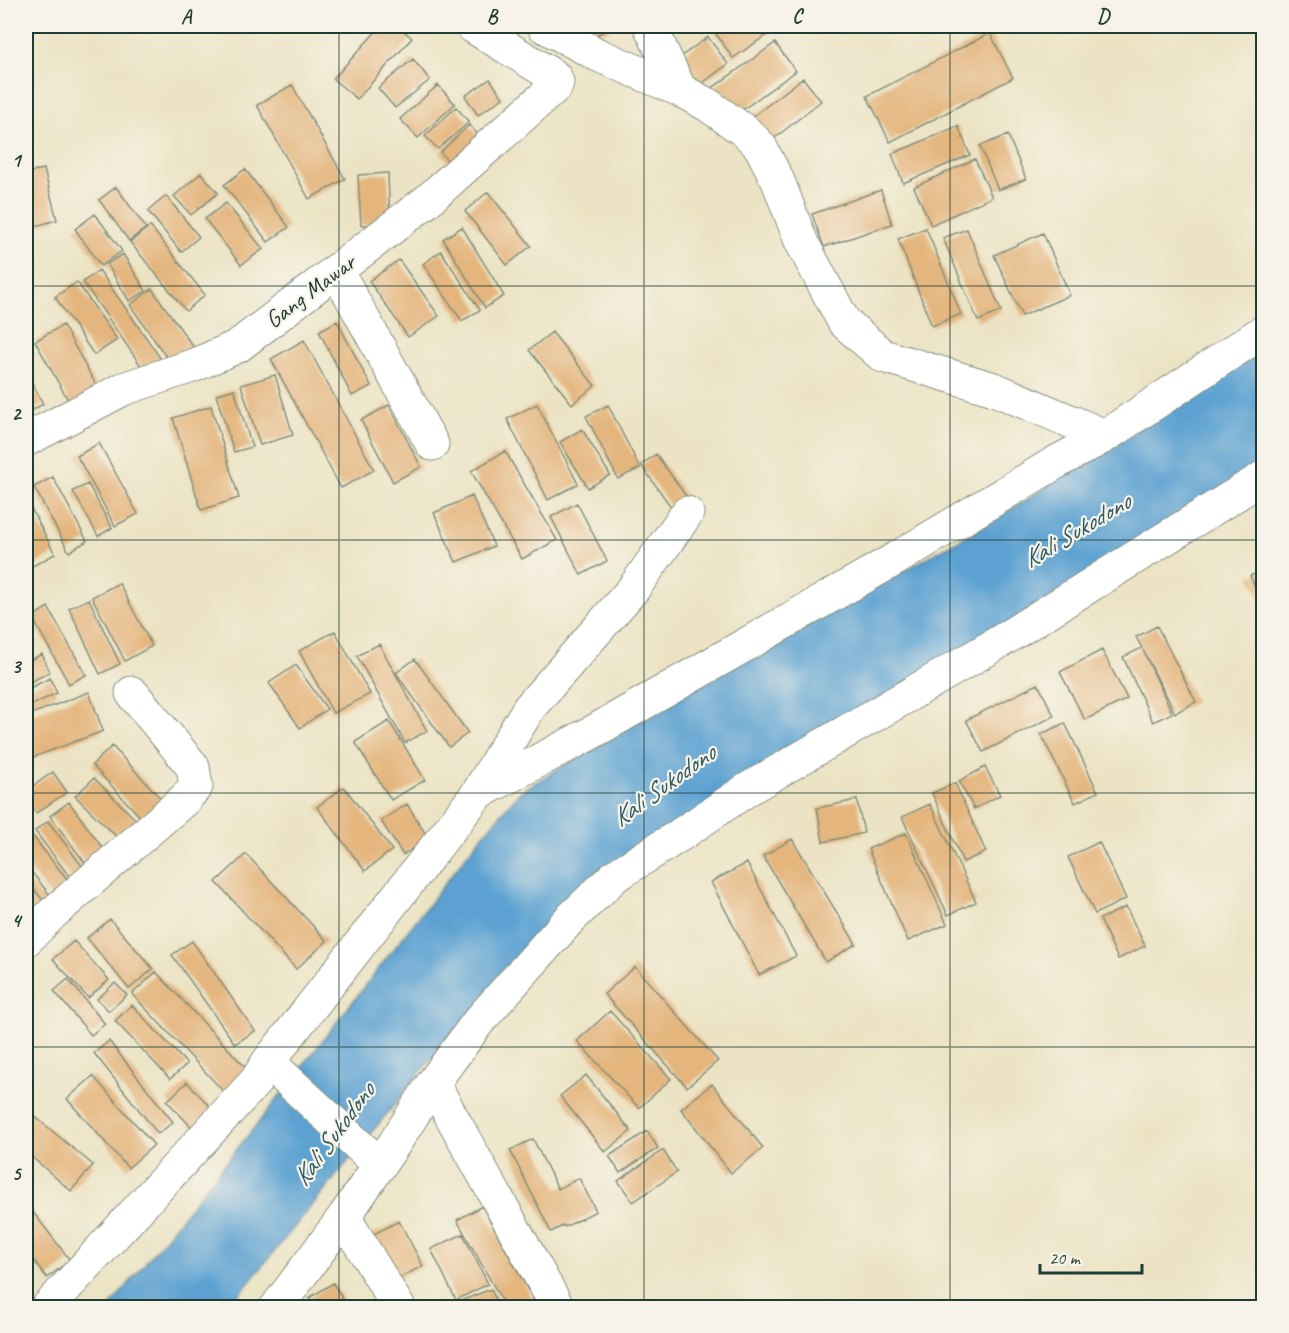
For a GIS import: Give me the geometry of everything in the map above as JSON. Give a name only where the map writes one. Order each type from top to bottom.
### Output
[{"type":"street","name":"Gang Mawar","points":[[26,440],[123,389],[195,365],[238,346],[427,201],[556,86],[555,77],[472,26]]},
{"type":"street","points":[[544,26],[598,55],[680,90],[708,105],[746,132],[760,146],[778,181],[801,241],[844,322],[883,356],[994,389],[1095,441]]},
{"type":"street","points":[[650,26],[680,90]]},
{"type":"street","points":[[337,271],[432,444]]},
{"type":"street","points":[[478,793],[591,733],[892,561],[1095,441],[1263,332]]},
{"type":"street","points":[[276,1308],[344,1217],[373,1158],[478,1022],[570,920],[615,876],[748,789],[991,647],[1263,477]]},
{"type":"street","points":[[47,1308],[256,1081],[275,1067],[478,793],[529,708],[634,588],[687,513]]},
{"type":"street","points":[[26,940],[52,914],[184,800],[196,786],[193,767],[132,693]]},
{"type":"street","points":[[275,1067],[373,1158]]},
{"type":"street","points":[[433,1083],[558,1308]]},
{"type":"street","points":[[344,1217],[399,1308]]},
{"type":"water","name":"Kali Sukodono","points":[[1263,351],[1263,467],[596,880],[447,1040],[229,1307],[109,1308],[266,1113],[478,841],[520,792],[679,696],[986,525]]},
{"type":"building","points":[[381,26],[398,26],[412,38],[357,99],[333,79]]},
{"type":"building","points":[[580,26],[616,26],[587,39]]},
{"type":"building","points":[[722,26],[776,26],[777,28],[733,58],[714,31]]},
{"type":"building","points":[[990,33],[1013,78],[890,142],[867,96]]},
{"type":"building","points":[[708,37],[728,64],[692,91],[672,63]]},
{"type":"building","points":[[775,43],[796,71],[731,118],[711,89]]},
{"type":"building","points":[[413,59],[430,80],[395,108],[378,88]]},
{"type":"building","points":[[803,78],[821,101],[766,145],[747,121]]},
{"type":"building","points":[[490,79],[503,98],[478,115],[465,96]]},
{"type":"building","points":[[292,85],[345,179],[309,199],[257,105]]},
{"type":"building","points":[[438,85],[455,104],[418,138],[400,119]]},
{"type":"building","points":[[456,107],[469,122],[438,149],[425,136]]},
{"type":"building","points":[[469,125],[484,141],[455,169],[440,152]]},
{"type":"building","points":[[958,126],[970,155],[903,183],[892,154]]},
{"type":"building","points":[[1008,135],[1026,179],[998,190],[980,146]]},
{"type":"building","points":[[975,159],[992,197],[931,225],[914,187]]},
{"type":"building","points":[[44,169],[57,220],[28,228],[26,173]]},
{"type":"building","points":[[245,169],[289,227],[268,242],[224,185]]},
{"type":"building","points":[[201,173],[218,193],[191,215],[174,196]]},
{"type":"building","points":[[388,173],[390,224],[361,225],[358,175]]},
{"type":"building","points":[[116,187],[146,228],[129,241],[99,200]]},
{"type":"building","points":[[881,190],[892,224],[824,247],[812,214]]},
{"type":"building","points":[[488,192],[531,246],[507,265],[465,211]]},
{"type":"building","points":[[166,196],[199,237],[181,252],[148,211]]},
{"type":"building","points":[[226,203],[263,249],[241,265],[205,219]]},
{"type":"building","points":[[95,214],[122,251],[101,266],[75,229]]},
{"type":"building","points":[[150,226],[205,295],[186,311],[130,242]]},
{"type":"building","points":[[462,227],[504,296],[485,308],[443,239]]},
{"type":"building","points":[[926,228],[961,314],[932,326],[898,239]]},
{"type":"building","points":[[967,229],[1001,311],[978,321],[943,238]]},
{"type":"building","points":[[1043,233],[1070,295],[1022,316],[994,255]]},
{"type":"building","points":[[441,251],[480,310],[462,321],[423,264]]},
{"type":"building","points":[[123,254],[146,291],[129,301],[107,264]]},
{"type":"building","points":[[399,260],[439,316],[408,337],[369,281]]},
{"type":"building","points":[[99,270],[163,362],[146,373],[83,282]]},
{"type":"building","points":[[77,282],[117,340],[94,355],[55,297]]},
{"type":"building","points":[[152,289],[197,352],[174,368],[130,305]]},
{"type":"building","points":[[337,321],[371,386],[352,396],[319,331]]},
{"type":"building","points":[[63,325],[101,394],[73,409],[35,341]]},
{"type":"building","points":[[552,332],[595,386],[572,404],[529,350]]},
{"type":"building","points":[[304,340],[374,470],[341,488],[271,359]]},
{"type":"building","points":[[26,370],[43,404],[26,414]]},
{"type":"building","points":[[275,375],[293,435],[260,445],[241,385]]},
{"type":"building","points":[[234,389],[252,447],[234,452],[216,395]]},
{"type":"building","points":[[537,404],[578,484],[548,500],[507,419]]},
{"type":"building","points":[[389,405],[421,467],[393,482],[361,420]]},
{"type":"building","points":[[608,405],[640,468],[618,479],[586,416]]},
{"type":"building","points":[[211,406],[239,498],[201,510],[173,418]]},
{"type":"building","points":[[582,429],[610,475],[588,488],[560,442]]},
{"type":"building","points":[[99,443],[138,514],[115,526],[77,456]]},
{"type":"building","points":[[505,451],[557,540],[522,559],[471,471]]},
{"type":"building","points":[[656,454],[694,507],[679,518],[641,465]]},
{"type":"building","points":[[53,477],[87,541],[69,552],[34,487]]},
{"type":"building","points":[[88,484],[112,528],[98,536],[73,491]]},
{"type":"building","points":[[472,496],[494,546],[456,562],[434,513]]},
{"type":"building","points":[[26,499],[55,554],[29,568],[26,562]]},
{"type":"building","points":[[577,503],[607,561],[581,575],[551,517]]},
{"type":"building","points":[[1264,570],[1264,606],[1250,576]]},
{"type":"building","points":[[119,583],[152,646],[125,661],[92,597]]},
{"type":"building","points":[[89,599],[120,664],[100,674],[69,608]]},
{"type":"building","points":[[48,607],[86,675],[69,684],[32,617]]},
{"type":"building","points":[[1157,626],[1196,702],[1175,713],[1143,650],[1172,713],[1153,722],[1123,657],[1142,648],[1136,637]]},
{"type":"building","points":[[335,631],[370,694],[333,713],[299,651]]},
{"type":"building","points":[[379,644],[427,731],[405,743],[357,656]]},
{"type":"building","points":[[1102,650],[1127,699],[1085,720],[1060,672]]},
{"type":"building","points":[[42,654],[50,672],[26,684],[26,662]]},
{"type":"building","points":[[415,659],[468,733],[449,747],[396,673]]},
{"type":"building","points":[[296,665],[327,709],[300,728],[269,683]]},
{"type":"building","points":[[50,678],[57,693],[26,708],[26,690]]},
{"type":"building","points":[[1038,684],[1054,716],[983,752],[966,720]]},
{"type":"building","points":[[89,692],[103,731],[26,760],[26,716]]},
{"type":"building","points":[[389,721],[425,780],[391,800],[355,742]]},
{"type":"building","points":[[1065,723],[1098,792],[1075,803],[1041,734]]},
{"type":"building","points":[[112,746],[166,804],[146,823],[92,765]]},
{"type":"building","points":[[985,767],[1000,795],[974,809],[959,781]]},
{"type":"building","points":[[53,772],[67,792],[36,813],[26,799],[26,791]]},
{"type":"building","points":[[94,778],[143,827],[125,845],[75,796]]},
{"type":"building","points":[[955,783],[986,852],[963,862],[932,793]]},
{"type":"building","points":[[344,787],[392,850],[365,871],[317,807]]},
{"type":"building","points":[[857,800],[864,833],[823,842],[817,808]]},
{"type":"building","points":[[69,802],[107,854],[89,868],[50,816]]},
{"type":"building","points":[[407,804],[428,838],[403,855],[381,821]]},
{"type":"building","points":[[930,804],[976,902],[948,915],[902,817]]},
{"type":"building","points":[[48,821],[88,874],[75,884],[35,831]]},
{"type":"building","points":[[26,828],[71,884],[53,899],[26,865]]},
{"type":"building","points":[[906,833],[947,924],[908,941],[868,849]]},
{"type":"building","points":[[792,839],[856,944],[826,962],[763,856]]},
{"type":"building","points":[[1099,842],[1126,899],[1095,914],[1068,857]]},
{"type":"building","points":[[246,854],[327,941],[296,969],[216,882]]},
{"type":"building","points":[[747,863],[796,956],[759,975],[711,882]]},
{"type":"building","points":[[26,879],[45,903],[26,918]]},
{"type":"building","points":[[1126,907],[1145,946],[1118,959],[1100,919]]},
{"type":"building","points":[[110,919],[153,969],[129,989],[87,938]]},
{"type":"building","points":[[74,941],[109,980],[88,998],[53,959]]},
{"type":"building","points":[[192,941],[255,1031],[235,1044],[172,955]]},
{"type":"building","points":[[635,967],[718,1061],[687,1087],[604,994]]},
{"type":"building","points":[[156,972],[248,1070],[224,1092],[132,994]]},
{"type":"building","points":[[68,979],[105,1024],[91,1035],[54,991]]},
{"type":"building","points":[[115,983],[127,995],[109,1011],[97,999]]},
{"type":"building","points":[[132,1005],[187,1064],[170,1079],[115,1021]]},
{"type":"building","points":[[610,1011],[671,1079],[639,1108],[577,1041]]},
{"type":"building","points":[[109,1041],[173,1122],[158,1134],[94,1053]]},
{"type":"building","points":[[586,1075],[631,1131],[605,1152],[560,1096]]},
{"type":"building","points":[[93,1076],[154,1145],[128,1168],[67,1099]]},
{"type":"building","points":[[187,1082],[218,1115],[197,1133],[167,1101]]},
{"type":"building","points":[[712,1084],[763,1148],[731,1173],[681,1109]]},
{"type":"building","points":[[26,1109],[93,1165],[71,1191],[26,1152]]},
{"type":"building","points":[[647,1131],[658,1148],[620,1173],[609,1156]]},
{"type":"building","points":[[533,1139],[558,1189],[579,1178],[596,1211],[551,1232],[510,1150]]},
{"type":"building","points":[[663,1150],[677,1172],[633,1202],[618,1181]]},
{"type":"building","points":[[26,1203],[70,1260],[47,1278],[26,1250]]},
{"type":"building","points":[[482,1206],[536,1305],[532,1308],[506,1308],[457,1220]]},
{"type":"building","points":[[399,1221],[423,1266],[389,1283],[366,1238]]},
{"type":"building","points":[[463,1234],[488,1284],[456,1300],[431,1249]]},
{"type":"building","points":[[333,1283],[348,1308],[315,1308],[309,1298]]},
{"type":"building","points":[[491,1289],[499,1308],[463,1308],[461,1301]]}]
